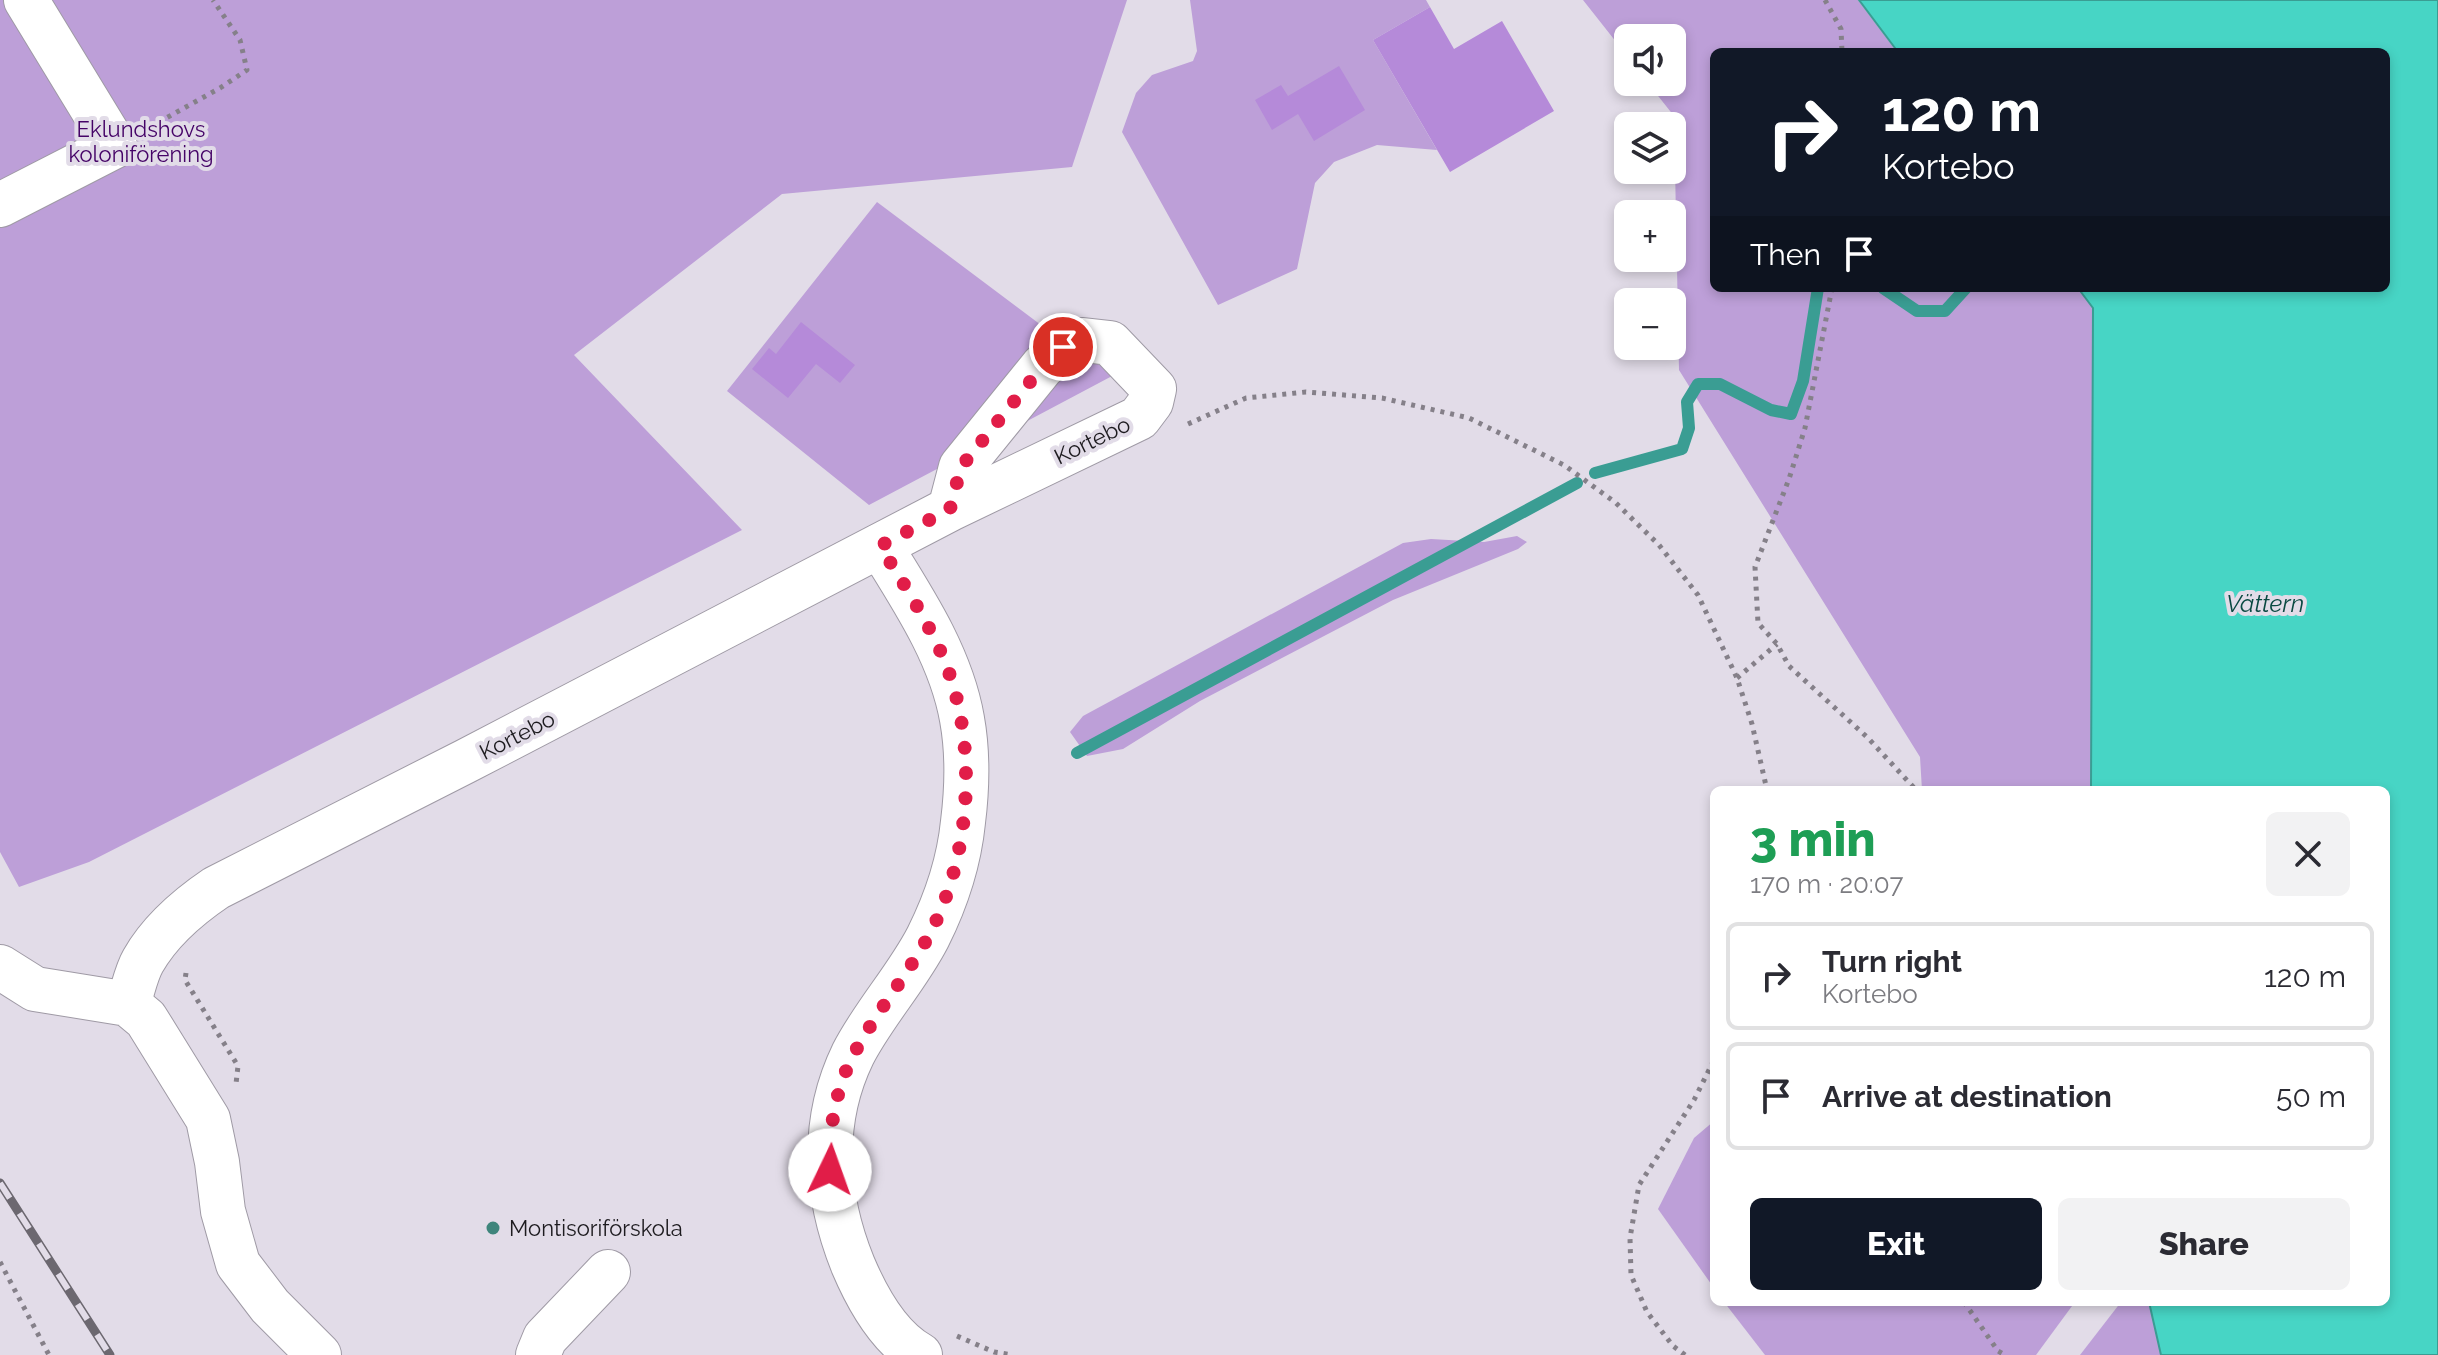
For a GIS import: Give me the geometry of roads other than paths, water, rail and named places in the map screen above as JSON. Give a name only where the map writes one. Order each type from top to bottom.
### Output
[{"type":"street","points":[[0,205],[115,146],[26,0]]},
{"type":"street","name":"Kortebo","points":[[128,1004],[142,962],[163,933],[189,907],[216,888],[950,509],[1139,418],[1151,402],[1154,389],[1110,343],[1083,340],[1063,347],[1042,367],[961,467],[950,509]]},
{"type":"street","points":[[880,546],[943,657],[954,691],[962,720],[965,767],[963,822],[952,880],[927,938],[853,1054],[839,1092],[829,1146],[831,1193],[841,1234],[857,1275],[883,1321],[907,1347],[920,1355]]},
{"type":"street","points":[[0,967],[35,989],[128,1004],[146,1019],[208,1119],[223,1211],[238,1264],[270,1306],[319,1355]]},
{"type":"street","points":[[538,1355],[545,1338],[608,1272]]},
{"type":"water","name":"Vättern","points":[[1859,0],[2438,0],[2438,1355],[2161,1355],[2150,1306],[2390,1306],[2390,786],[2091,786],[2093,308],[2081,292],[2390,292],[2390,48],[1895,48]]},
{"type":"waterway","points":[[1595,473],[1682,449],[1689,428],[1687,402],[1698,384],[1720,384],[1771,410],[1791,414],[1803,381],[1817,292]]},
{"type":"waterway","points":[[1889,292],[1917,311],[1945,311],[1962,292]]},
{"type":"waterway","points":[[1077,753],[1577,483]]},
{"type":"railway","points":[[0,1183],[110,1355]]},
{"type":"place","name":"Montisoriförskola","points":[[493,1228]]},
{"type":"park label","name":"Eklundshovs koloniförening","points":[[141,142]]}]
